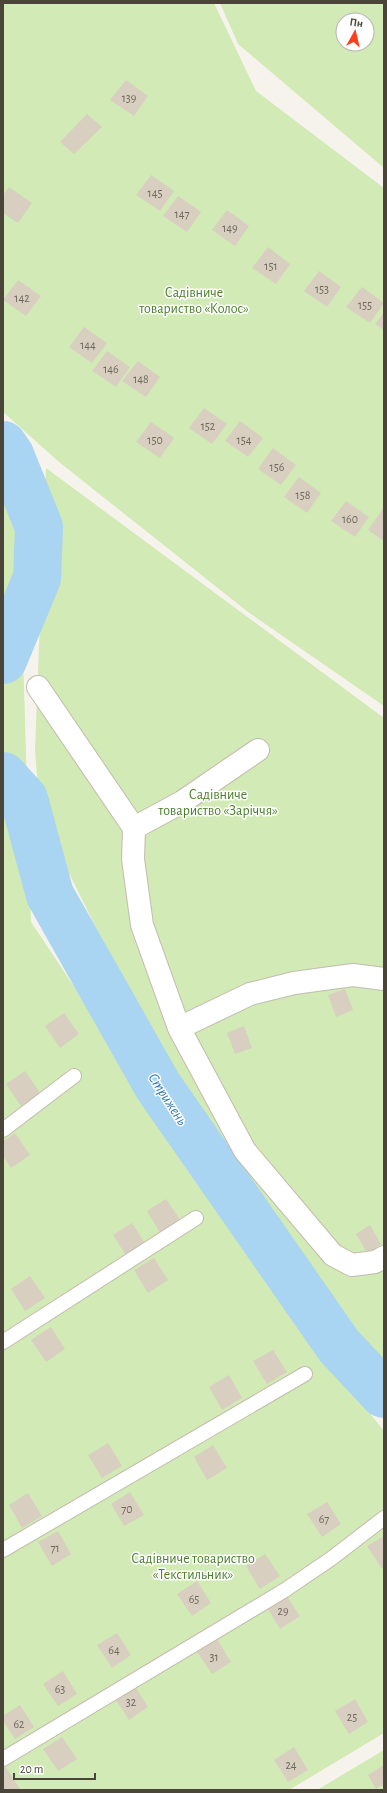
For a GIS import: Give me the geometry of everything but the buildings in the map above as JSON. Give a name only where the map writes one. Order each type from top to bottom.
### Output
[{"type":"street","points":[[38,687],[134,828],[133,859],[142,925],[179,1028],[245,1151],[333,1255],[352,1265],[374,1262],[384,1257]]},
{"type":"street","points":[[134,828],[182,802],[258,750]]},
{"type":"street","points":[[179,1028],[250,994],[294,984],[353,975],[384,978]]},
{"type":"lane","points":[[3,1130],[74,1076]]},
{"type":"lane","points":[[3,1342],[196,1218]]},
{"type":"lane","points":[[3,1550],[305,1374]]},
{"type":"lane","points":[[3,1759],[285,1590],[332,1558],[384,1518]]},
{"type":"green space","name":"Садівниче товариство «Колос»","points":[[3,3],[214,3],[256,91],[384,188],[384,706],[248,612],[59,462],[3,412]]},
{"type":"green space","points":[[220,3],[384,3],[384,168],[238,44]]},
{"type":"green space","name":"Садівниче товариство «Заріччя»","points":[[46,468],[384,718],[384,1359],[345,1324],[205,1128],[97,930],[40,814],[35,750]]},
{"type":"green space","name":"Садівниче товариство «Текстильник»","points":[[3,485],[19,520],[31,922],[304,1332],[384,1431],[384,1733],[289,1790],[3,1790]]},
{"type":"green space","points":[[384,1750],[384,1790],[317,1790]]},
{"type":"waterway","name":"Стрижень","points":[[3,445],[10,455],[39,527],[37,578],[3,660]]},
{"type":"waterway","name":"Стрижень","points":[[3,776],[24,799],[50,895],[158,1086],[339,1346],[384,1394]]}]
